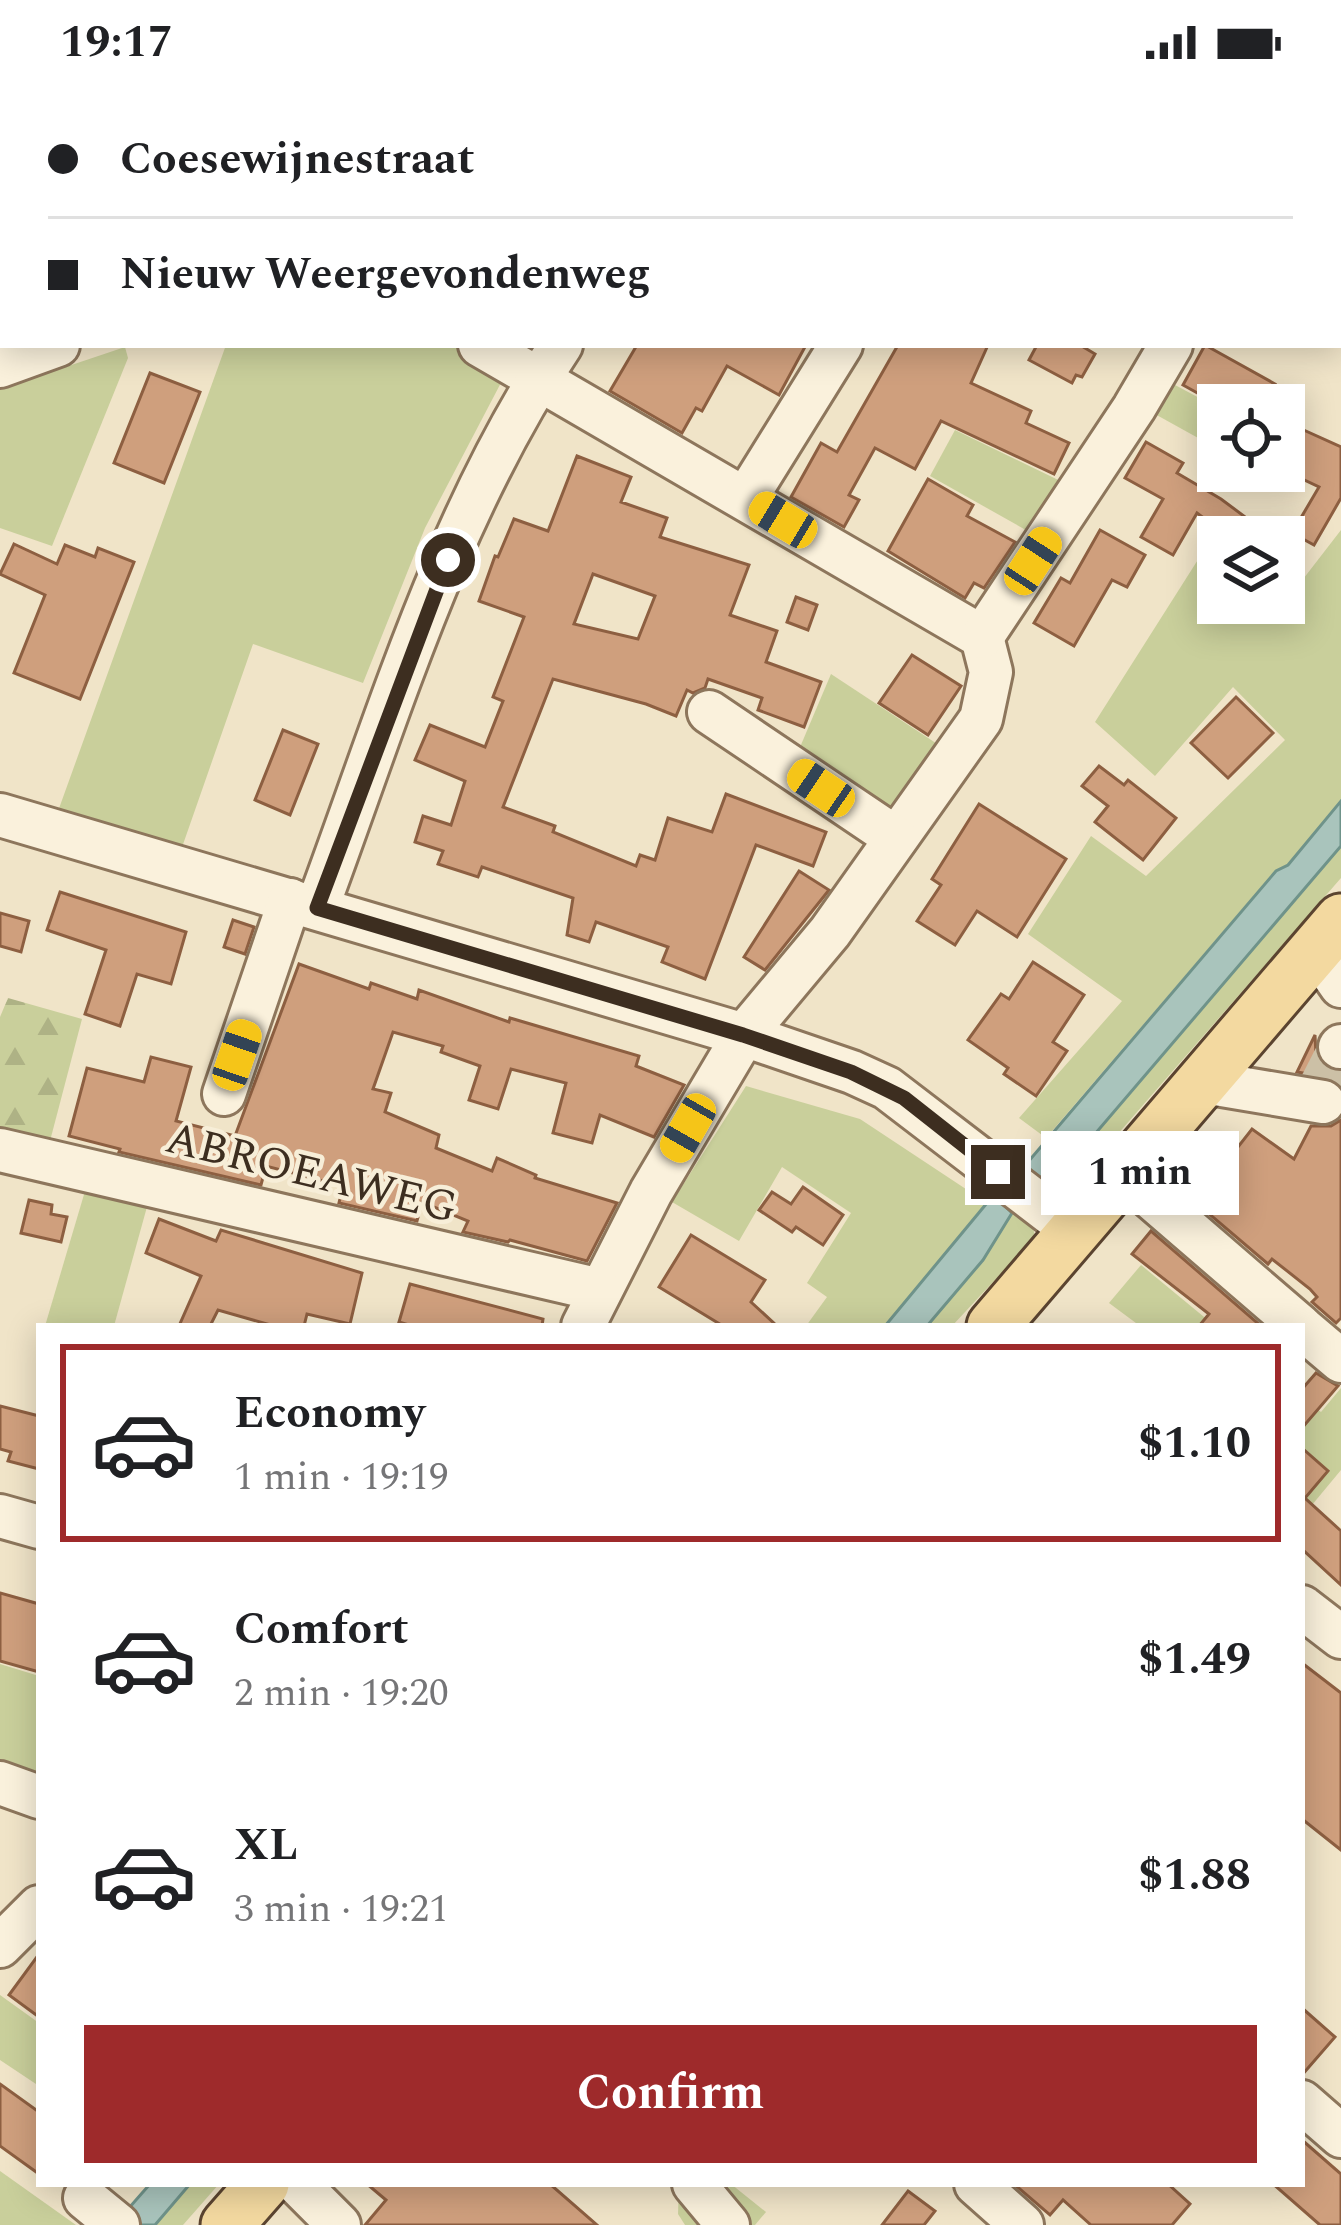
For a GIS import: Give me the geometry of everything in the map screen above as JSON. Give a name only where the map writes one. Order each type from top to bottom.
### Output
[{"type":"main road","points":[[995,1323],[1064,1223],[1125,1175],[1204,1082],[1332,952]]},
{"type":"street","points":[[0,366],[50,348]]},
{"type":"street","points":[[492,348],[549,362],[746,498],[982,638],[991,672],[981,719],[830,932],[743,1035],[651,1192],[592,1308]]},
{"type":"street","points":[[746,498],[839,348]]},
{"type":"street","points":[[982,638],[1169,348]]},
{"type":"street","points":[[224,1094],[474,499],[549,362]]},
{"type":"street","points":[[709,712],[896,838]]},
{"type":"street","points":[[0,815],[743,1035],[851,1072],[887,1088],[1064,1223]]},
{"type":"street","points":[[1204,1082],[1319,1096]]},
{"type":"street","name":"ABROEAWEG","points":[[0,1150],[592,1308]]},
{"type":"street","points":[[1125,1175],[1296,1323]]},
{"type":"street","points":[[1305,1330],[1341,1361]]},
{"type":"street","points":[[0,1516],[36,1526]]},
{"type":"street","points":[[1305,1609],[1341,1637]]},
{"type":"street","points":[[0,1783],[36,1796]]},
{"type":"street","points":[[0,1946],[36,1909]]},
{"type":"street","points":[[1305,2105],[1341,2136]]},
{"type":"street","points":[[301,2187],[339,2225]]},
{"type":"street","points":[[696,2187],[728,2225]]},
{"type":"street","points":[[979,2187],[1022,2225]]},
{"type":"green space","points":[[125,348],[128,358],[52,546],[0,528],[0,389]]},
{"type":"green space","points":[[225,348],[458,348],[504,377],[425,528],[363,683],[253,644],[180,853],[57,814]]},
{"type":"green space","points":[[1162,378],[1197,397],[1197,437],[1144,408]]},
{"type":"green space","points":[[955,430],[1079,490],[1049,543],[930,476]]},
{"type":"green space","points":[[1341,530],[1341,801],[1046,1138],[1019,1118],[1122,1001],[1028,934],[1091,836],[1146,876],[1285,740],[1233,687],[1155,776],[1095,722],[1197,561],[1197,624],[1305,624],[1305,577]]},
{"type":"green space","points":[[831,674],[960,759],[913,827],[795,759]]},
{"type":"green space","points":[[1341,846],[1341,878],[1069,1190],[1060,1197],[1048,1189]]},
{"type":"green space","points":[[8,998],[82,1019],[50,1141],[0,1127],[0,1017]]},
{"type":"green space","points":[[746,1086],[860,1119],[987,1203],[887,1323],[808,1323],[827,1297],[807,1283],[851,1213],[782,1167],[739,1241],[672,1202]]},
{"type":"green space","points":[[88,1181],[150,1196],[115,1323],[46,1323]]},
{"type":"green space","points":[[1015,1208],[1032,1222],[1035,1237],[955,1323],[930,1323],[983,1260]]},
{"type":"green space","points":[[1141,1265],[1211,1323],[1136,1323],[1109,1303]]},
{"type":"green space","points":[[1341,1388],[1341,1470],[1305,1513],[1305,1399],[1321,1412]]},
{"type":"green space","points":[[0,1664],[36,1675],[36,1788],[0,1774]]},
{"type":"green space","points":[[0,1995],[36,2021],[36,2084],[0,2060]]},
{"type":"green space","points":[[0,2171],[76,2225],[0,2225]]},
{"type":"green space","points":[[187,2187],[216,2187],[183,2225],[155,2225]]},
{"type":"green space","points":[[679,2187],[735,2187],[766,2212],[755,2225],[685,2225],[678,2214]]},
{"type":"water","points":[[1341,801],[1341,846],[1048,1189],[1022,1169],[1276,871],[1288,865]]},
{"type":"water","points":[[1000,1201],[1012,1213],[983,1260],[930,1323],[887,1323],[987,1203]]},
{"type":"water","points":[[147,2187],[187,2187],[155,2225],[130,2225],[121,2217]]},
{"type":"building","points":[[635,348],[804,348],[779,395],[727,366],[702,411],[696,408],[682,433],[610,391]]},
{"type":"building","points":[[896,348],[987,348],[971,383],[1031,411],[1026,423],[1069,443],[1054,474],[941,421],[915,469],[875,448],[849,495],[859,500],[844,527],[791,497],[821,443],[837,452]]},
{"type":"building","points":[[1035,348],[1085,348],[1095,354],[1082,377],[1076,375],[1072,383],[1029,360]]},
{"type":"building","points":[[1203,348],[1275,384],[1197,384],[1197,393],[1183,385]]},
{"type":"building","points":[[150,373],[200,392],[164,483],[114,463]]},
{"type":"building","points":[[1305,431],[1341,447],[1341,498],[1314,545],[1305,540],[1302,516],[1319,487],[1305,480]]},
{"type":"building","points":[[1146,442],[1183,463],[1177,473],[1197,485],[1197,492],[1209,492],[1244,516],[1197,513],[1173,555],[1141,537],[1163,499],[1125,478]]},
{"type":"building","points":[[577,456],[631,477],[621,502],[667,518],[660,537],[749,565],[730,615],[777,631],[766,662],[821,682],[804,727],[758,710],[762,698],[708,679],[705,688],[693,693],[687,690],[676,716],[553,679],[526,748],[503,807],[555,826],[553,832],[636,866],[640,855],[655,860],[668,818],[712,832],[726,794],[826,832],[813,866],[756,845],[705,979],[662,962],[668,947],[596,922],[589,942],[567,935],[573,898],[482,867],[478,877],[438,864],[443,851],[415,842],[423,816],[451,825],[465,781],[415,760],[430,725],[485,747],[503,701],[493,697],[524,617],[479,601],[495,556],[514,519],[548,531]],"holes":[[[593,574],[655,596],[638,639],[574,624]]]},
{"type":"building","points":[[928,479],[973,505],[967,516],[1015,542],[984,588],[974,583],[965,598],[888,551]]},
{"type":"building","points":[[1100,530],[1145,555],[1127,587],[1112,580],[1074,646],[1034,623],[1061,578],[1070,583]]},
{"type":"building","points":[[14,544],[57,564],[65,545],[95,557],[98,548],[134,562],[80,699],[14,673],[45,595],[0,574]]},
{"type":"building","points":[[796,597],[817,605],[808,630],[787,622]]},
{"type":"building","points":[[912,655],[961,686],[928,735],[879,703]]},
{"type":"building","points":[[1236,697],[1273,733],[1228,778],[1191,743]]},
{"type":"building","points":[[283,730],[318,744],[290,815],[255,800]]},
{"type":"building","points":[[1099,766],[1124,785],[1128,780],[1176,818],[1143,860],[1095,822],[1108,806],[1082,786]]},
{"type":"building","points":[[979,804],[1066,859],[1017,937],[977,911],[955,945],[917,921],[941,885],[932,879]]},
{"type":"building","points":[[799,871],[829,890],[765,970],[744,957]]},
{"type":"building","points":[[60,892],[186,932],[171,984],[137,974],[120,1026],[85,1014],[106,950],[47,930]]},
{"type":"building","points":[[0,913],[29,921],[21,952],[0,946]]},
{"type":"building","points":[[233,920],[254,927],[245,954],[224,947]]},
{"type":"building","points":[[1033,962],[1084,995],[1053,1042],[1067,1051],[1036,1096],[1004,1074],[1008,1068],[968,1040],[1001,994],[1009,999]]},
{"type":"building","points":[[299,964],[369,989],[371,983],[417,999],[419,990],[509,1022],[510,1018],[639,1056],[636,1066],[684,1085],[654,1137],[600,1115],[592,1143],[553,1133],[566,1083],[511,1069],[498,1109],[469,1100],[480,1066],[441,1052],[443,1046],[393,1032],[373,1089],[391,1093],[385,1112],[439,1135],[436,1148],[492,1171],[497,1158],[535,1178],[617,1203],[587,1261],[463,1232],[468,1221],[422,1202],[417,1221],[339,1203],[343,1186],[266,1166],[261,1185],[69,1136],[87,1068],[144,1082],[151,1057],[191,1067],[176,1121],[235,1136]]},
{"type":"building","points":[[1315,1035],[1316,1055],[1323,1066],[1341,1072],[1341,1085],[1327,1077],[1297,1072]]},
{"type":"building","points":[[1341,1120],[1341,1318],[1336,1323],[1312,1302],[1317,1297],[1310,1289],[1272,1259],[1268,1264],[1188,1196],[1208,1175],[1213,1179],[1252,1129],[1294,1159],[1311,1126],[1331,1126]]},
{"type":"building","points":[[803,1187],[843,1215],[823,1245],[759,1210],[772,1192],[791,1204]]},
{"type":"building","points":[[29,1200],[52,1205],[51,1214],[67,1217],[61,1242],[21,1233]]},
{"type":"building","points":[[159,1219],[216,1241],[221,1230],[362,1273],[350,1323],[307,1314],[305,1323],[264,1323],[218,1310],[212,1323],[180,1323],[201,1276],[146,1253]]},
{"type":"building","points":[[1151,1231],[1258,1323],[1202,1323],[1209,1314],[1132,1254]]},
{"type":"building","points":[[691,1235],[765,1280],[751,1302],[774,1323],[718,1323],[659,1287]]},
{"type":"building","points":[[410,1284],[543,1319],[542,1323],[399,1322]]},
{"type":"building","points":[[1316,1373],[1338,1386],[1305,1424],[1305,1386]]},
{"type":"building","points":[[0,1406],[36,1415],[36,1468],[8,1461],[11,1452],[0,1449]]},
{"type":"building","points":[[1305,1451],[1328,1471],[1305,1498]]},
{"type":"building","points":[[1305,1498],[1341,1531],[1341,1585],[1305,1552]]},
{"type":"building","points":[[0,1593],[36,1603],[36,1671],[0,1661]]},
{"type":"building","points":[[1305,1665],[1341,1693],[1341,1850],[1305,1821]]},
{"type":"building","points":[[36,1958],[36,2015],[9,1995]]},
{"type":"building","points":[[1305,2011],[1335,2037],[1305,2072]]},
{"type":"building","points":[[0,2084],[36,2110],[36,2172],[0,2146]]},
{"type":"building","points":[[1305,2143],[1341,2174],[1341,2225],[1320,2225],[1276,2187],[1305,2187]]},
{"type":"building","points":[[371,2187],[553,2187],[597,2225],[365,2225],[386,2200]]},
{"type":"building","points":[[1017,2187],[1171,2187],[1190,2204],[1172,2225],[1091,2225],[1063,2200],[1050,2215]]},
{"type":"building","points":[[908,2191],[935,2211],[924,2225],[882,2225]]},
{"type":"tunnel","points":[[1320,1086],[1340,1047]]},
{"type":"route","points":[[448,560],[317,908],[743,1035],[851,1072],[904,1098],[998,1172]]}]
